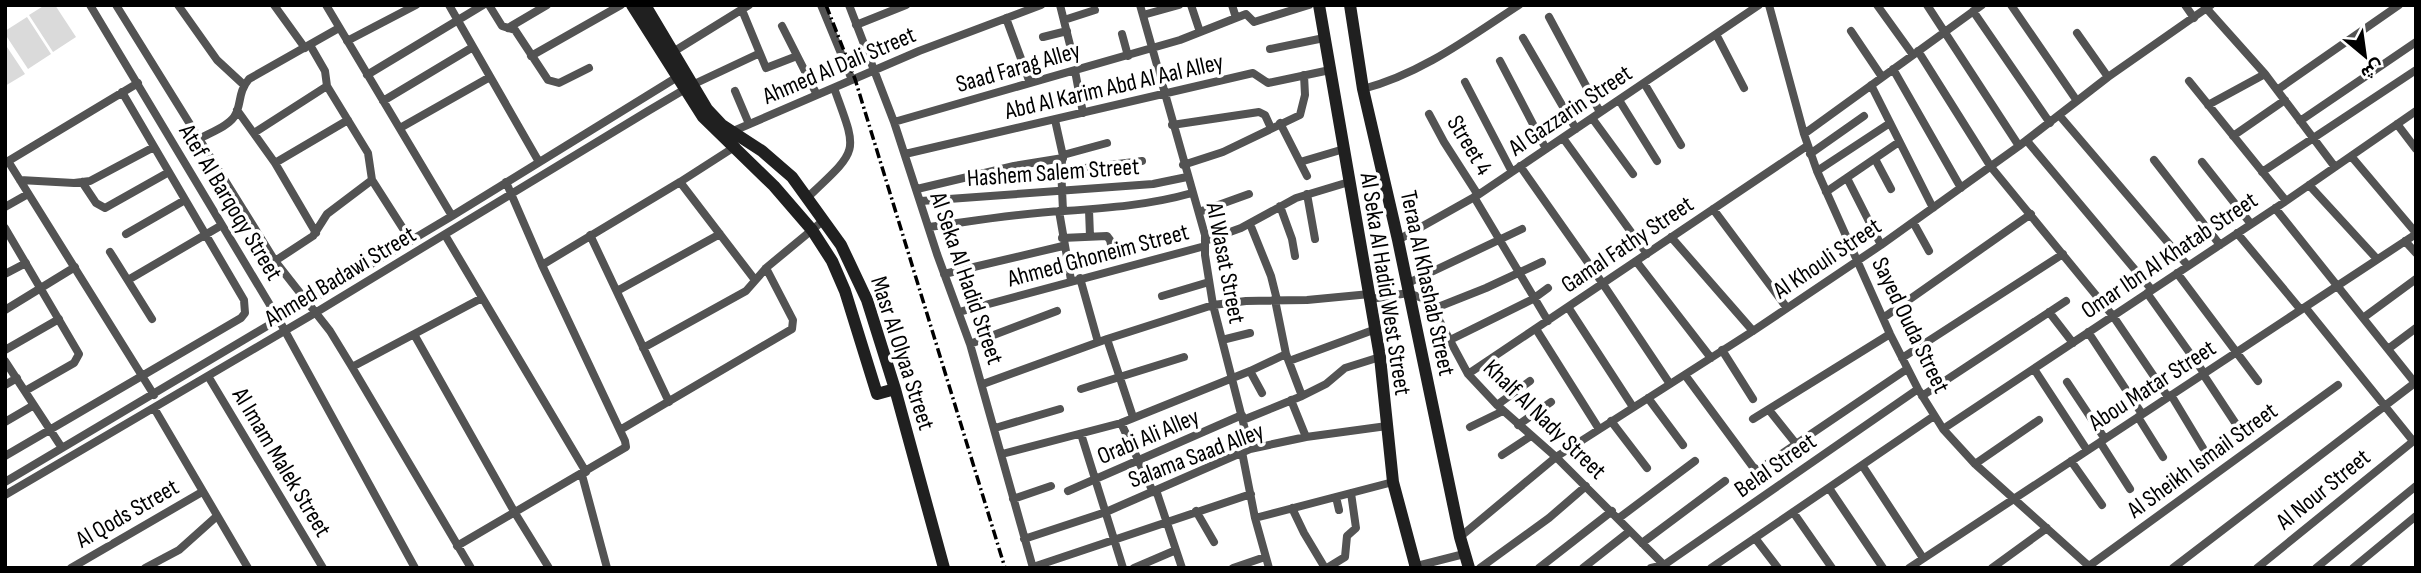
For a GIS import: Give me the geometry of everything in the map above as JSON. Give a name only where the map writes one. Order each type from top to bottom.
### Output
[{"type":"street","name":"Atef Al Barqoqy Street","points":[[90,5],[279,320],[415,568]]},
{"type":"street","points":[[117,8],[127,5]]},
{"type":"street","points":[[178,5],[217,60],[244,85]]},
{"type":"street","points":[[274,5],[325,71],[327,86],[368,153],[372,180],[411,241]]},
{"type":"street","points":[[326,5],[452,216]]},
{"type":"street","points":[[347,41],[416,5]]},
{"type":"street","points":[[449,5],[539,162]]},
{"type":"street","points":[[367,75],[486,5],[499,23],[515,30],[544,75],[553,83],[565,81],[589,68]]},
{"type":"street","points":[[508,28],[547,5]]},
{"type":"street","points":[[531,55],[621,5]]},
{"type":"street","points":[[632,5],[688,88]]},
{"type":"street","points":[[645,5],[673,52],[681,75]]},
{"type":"street","points":[[821,5],[852,80]]},
{"type":"street","name":"Al Seka Al Hadid Street","points":[[849,5],[894,122],[970,344],[1033,568]]},
{"type":"street","points":[[856,25],[906,5]]},
{"type":"street","name":"Ahmed Al Dali Street","points":[[731,132],[873,71],[1041,5]]},
{"type":"street","points":[[1060,5],[1070,45]]},
{"type":"street","name":"Al Wasat Street","points":[[1140,5],[1172,125],[1199,212],[1213,305],[1243,417],[1255,518],[1269,568]]},
{"type":"street","points":[[1143,15],[1179,5]]},
{"type":"street","points":[[1191,5],[1200,32]]},
{"type":"street","points":[[1232,5],[1236,18]]},
{"type":"street","name":"Saad Farag Alley","points":[[894,122],[1128,56],[1248,14],[1254,22],[1309,5]]},
{"type":"street","name":"Al Seka Al Hadid West Street","points":[[1319,5],[1376,328],[1393,482],[1415,567]]},
{"type":"street","name":"Teraa Al Khashab Street","points":[[1350,5],[1363,89],[1469,568]]},
{"type":"street","points":[[1363,89],[1394,80],[1422,67],[1519,5]]},
{"type":"street","name":"Al Gazzarin Street","points":[[1398,240],[1476,196],[1759,5]]},
{"type":"street","name":"Sayed Ouda Street","points":[[1769,5],[1816,171],[1890,334],[1920,392],[1943,429],[1975,464],[2087,566]]},
{"type":"street","points":[[1877,5],[1916,53],[1992,166],[2113,316],[2203,449]]},
{"type":"street","points":[[1927,5],[2023,144],[2150,291],[2236,424]]},
{"type":"street","points":[[1804,134],[1982,5]]},
{"type":"street","points":[[2011,5],[2077,101]]},
{"type":"street","points":[[2185,5],[2194,18]]},
{"type":"street","points":[[2277,90],[2399,5]]},
{"type":"street","points":[[2209,7],[2265,74],[2335,167]]},
{"type":"street","name":"Al Khouli Street","points":[[1460,537],[1556,457],[1881,245],[2023,144],[2108,77],[2209,7]]},
{"type":"street","name":"Atef Al Barqoqy Street","points":[[117,8],[275,261],[352,367],[471,568]]},
{"type":"street","points":[[673,52],[745,8],[758,54],[767,69],[797,56]]},
{"type":"street","points":[[1064,20],[1095,10]]},
{"type":"street","points":[[1973,11],[2050,122]]},
{"type":"street","points":[[1549,17],[1596,115],[1633,174]]},
{"type":"street","points":[[1006,18],[1030,83]]},
{"type":"street","points":[[782,26],[817,95]]},
{"type":"street","points":[[199,139],[232,120],[244,85],[255,75],[340,29]]},
{"type":"street","points":[[1043,37],[1067,31]]},
{"type":"street","points":[[1851,31],[1882,78]]},
{"type":"street","points":[[2077,33],[2108,77]]},
{"type":"street","points":[[1122,34],[1128,56]]},
{"type":"street","points":[[1716,34],[1744,88]]},
{"type":"street","points":[[1270,49],[1324,38]]},
{"type":"street","points":[[1523,38],[1576,129]]},
{"type":"street","points":[[2300,121],[2416,43]]},
{"type":"street","points":[[383,101],[473,47]]},
{"type":"street","name":"Ahmed Badawi Street","points":[[5,495],[285,331],[688,88],[758,54]]},
{"type":"street","points":[[1500,61],[1546,149]]},
{"type":"street","points":[[1893,69],[1961,188]]},
{"type":"street","name":"Abd Al Karim Abd Al Aal Alley","points":[[905,154],[1254,73],[1268,83],[1330,70]]},
{"type":"street","points":[[2262,172],[2416,70]]},
{"type":"street","points":[[1075,71],[1083,113]]},
{"type":"street","points":[[2208,104],[2265,74]]},
{"type":"street","name":"Ahmed Badawi Street","points":[[5,482],[411,241],[681,75]]},
{"type":"street","points":[[1184,165],[1223,152],[1298,116],[1302,111],[1305,95],[1304,75]]},
{"type":"street","points":[[400,128],[490,77]]},
{"type":"street","points":[[2189,81],[2286,201]]},
{"type":"street","points":[[1465,82],[1512,172]]},
{"type":"street","points":[[138,83],[7,162],[154,395]]},
{"type":"street","points":[[1644,83],[1681,145]]},
{"type":"street","points":[[1871,85],[1933,208]]},
{"type":"street","points":[[254,133],[327,86]]},
{"type":"street","name":"Masr Al Olyaa Street","points":[[688,88],[731,132],[738,145],[778,164],[808,197],[841,245],[862,287],[895,389],[944,568]]},
{"type":"street","name":"Masr Al Olyaa Street","points":[[688,88],[703,117],[738,145],[812,230],[845,291],[877,394],[895,389]]},
{"type":"street","points":[[808,197],[847,159],[852,144],[834,88]]},
{"type":"street","points":[[735,90],[749,124]]},
{"type":"street","points":[[5,456],[246,313],[244,300],[122,92]]},
{"type":"street","points":[[1619,100],[1657,161]]},
{"type":"street","points":[[2233,136],[2285,100]]},
{"type":"street","points":[[237,110],[275,163],[316,233]]},
{"type":"street","name":"Omar Ibn Al Khatab Street","points":[[1943,429],[2286,201],[2416,111]]},
{"type":"street","points":[[1172,125],[1261,112],[1271,128]]},
{"type":"street","name":"Street 4","points":[[1429,114],[1499,240],[1548,321]]},
{"type":"street","points":[[2059,115],[2188,266]]},
{"type":"street","name":"Gamal Fathy Street","points":[[1468,374],[1713,209],[1864,116]]},
{"type":"street","points":[[275,163],[348,120]]},
{"type":"street","points":[[1055,120],[1063,156],[1063,242],[1075,279],[1119,377],[1133,417]]},
{"type":"street","points":[[1280,123],[1307,176]]},
{"type":"street","points":[[1816,171],[1890,123]]},
{"type":"street","points":[[2397,124],[2416,149]]},
{"type":"street","points":[[1563,138],[1647,254]]},
{"type":"street","points":[[1826,192],[1899,142]]},
{"type":"street","points":[[917,190],[1107,144]]},
{"type":"street","points":[[542,265],[738,145]]},
{"type":"street","points":[[20,180],[82,182],[97,179],[155,147]]},
{"type":"street","points":[[1300,162],[1344,149]]},
{"type":"street","points":[[2351,156],[2416,234]]},
{"type":"street","points":[[1875,159],[1891,189]]},
{"type":"street","points":[[2154,160],[2220,245]]},
{"type":"street","points":[[1061,171],[1142,161]]},
{"type":"street","points":[[2202,162],[2251,224]]},
{"type":"street","points":[[1520,166],[1670,384]]},
{"type":"street","points":[[82,182],[96,202],[105,208],[169,172]]},
{"type":"street","name":"Hashem Salem Street","points":[[921,201],[1153,184],[1187,177]]},
{"type":"street","points":[[1847,178],[1881,245]]},
{"type":"street","points":[[275,261],[316,233],[327,214],[372,180]]},
{"type":"street","points":[[680,182],[755,280]]},
{"type":"street","name":"Ahmed Ghoneim Street","points":[[959,312],[1205,244],[1307,194],[1349,182]]},
{"type":"street","points":[[457,546],[624,449],[625,441],[506,183]]},
{"type":"street","points":[[2309,185],[2377,260]]},
{"type":"street","points":[[929,227],[1166,201],[1192,193]]},
{"type":"street","points":[[5,207],[28,194]]},
{"type":"street","points":[[1199,212],[1249,194]]},
{"type":"street","points":[[1307,194],[1315,239]]},
{"type":"street","points":[[126,234],[185,200]]},
{"type":"street","points":[[1280,206],[1296,256]]},
{"type":"street","points":[[2173,568],[2415,382],[2275,208]]},
{"type":"street","points":[[1713,209],[1787,308]]},
{"type":"street","points":[[1089,210],[1090,236]]},
{"type":"street","points":[[1883,318],[2031,215]]},
{"type":"street","points":[[643,348],[731,301],[824,220]]},
{"type":"street","points":[[1913,222],[1929,251]]},
{"type":"street","points":[[1250,224],[1271,276],[1287,357],[1302,397]]},
{"type":"street","points":[[128,280],[222,225]]},
{"type":"street","points":[[5,228],[8,239],[26,262],[77,350],[78,360],[25,391]]},
{"type":"street","points":[[983,384],[1102,340],[1213,305],[1371,297],[1407,289],[1522,229]]},
{"type":"street","name":"Al Nour Street","points":[[2237,233],[2414,440],[2257,568]]},
{"type":"street","points":[[617,291],[720,234]]},
{"type":"street","name":"Abou Matar Street","points":[[1909,568],[2416,234]]},
{"type":"street","points":[[590,235],[669,402]]},
{"type":"street","points":[[444,236],[584,473],[607,568]]},
{"type":"street","points":[[944,274],[1090,236],[1107,236],[1111,240],[1112,249]]},
{"type":"street","points":[[1671,237],[1753,331]]},
{"type":"street","points":[[2405,241],[2416,253]]},
{"type":"street","points":[[110,252],[152,318]]},
{"type":"street","points":[[1902,358],[2063,254]]},
{"type":"street","points":[[1636,261],[1711,358]]},
{"type":"street","points":[[5,274],[26,262]]},
{"type":"street","points":[[1433,309],[1542,262]]},
{"type":"street","points":[[5,310],[75,267]]},
{"type":"street","points":[[620,430],[792,329],[793,320],[766,268]]},
{"type":"street","points":[[2177,273],[2258,381]]},
{"type":"street","points":[[2363,318],[2416,279]]},
{"type":"street","points":[[1163,296],[1209,282]]},
{"type":"street","points":[[1450,340],[1533,299],[1548,288]]},
{"type":"street","name":"Khalf Al Nady Street","points":[[1407,289],[1433,309],[1468,374],[1500,408],[1612,511],[1666,567]]},
{"type":"street","points":[[352,367],[482,298]]},
{"type":"street","name":"Belal Street","points":[[1651,568],[1666,567],[1920,392],[2066,301]]},
{"type":"street","points":[[1568,307],[1633,407]]},
{"type":"street","points":[[970,344],[1057,311]]},
{"type":"street","points":[[2049,312],[2073,343]]},
{"type":"street","points":[[5,350],[59,319]]},
{"type":"street","points":[[1002,454],[1121,423],[1287,357],[1376,328]]},
{"type":"street","points":[[2388,349],[2416,328]]},
{"type":"street","points":[[1536,329],[1599,429]]},
{"type":"street","points":[[2088,332],[2163,457]]},
{"type":"street","points":[[1222,340],[1250,333]]},
{"type":"street","points":[[1754,419],[1890,334]]},
{"type":"street","points":[[415,335],[549,568]]},
{"type":"street","points":[[1722,351],[1753,399]]},
{"type":"street","name":"Orabi Ali Alley","points":[[1068,491],[1243,417],[1302,397],[1326,384],[1345,368],[1380,356]]},
{"type":"street","points":[[1081,389],[1184,357]]},
{"type":"street","points":[[5,361],[62,448]]},
{"type":"street","points":[[1685,374],[1755,469],[1760,470],[1907,369]]},
{"type":"street","points":[[2034,369],[2087,450]]},
{"type":"street","points":[[1250,371],[1262,393]]},
{"type":"street","name":"Al Imam Malek Street","points":[[208,376],[323,568]]},
{"type":"street","points":[[5,384],[17,378]]},
{"type":"street","points":[[1470,428],[1500,408],[1530,381]]},
{"type":"street","points":[[2067,382],[2130,489]]},
{"type":"street","name":"Al Sheikh Ismail Street","points":[[2087,566],[2338,385]]},
{"type":"street","points":[[1648,398],[1683,445]]},
{"type":"street","points":[[1292,400],[1306,437]]},
{"type":"street","points":[[1518,425],[1551,402]]},
{"type":"street","points":[[5,422],[34,405]]},
{"type":"street","points":[[155,408],[248,568]]},
{"type":"street","points":[[995,428],[1060,409]]},
{"type":"street","points":[[1769,410],[1797,445]]},
{"type":"street","points":[[1711,568],[1725,564],[1755,538],[1934,416]]},
{"type":"street","points":[[1975,464],[2039,420]]},
{"type":"street","points":[[1611,421],[1647,468]]},
{"type":"street","points":[[1121,423],[1155,491],[1182,568]]},
{"type":"street","name":"Salama Saad Alley","points":[[1024,539],[1106,512],[1246,450],[1306,437],[1387,426]]},
{"type":"street","points":[[1081,434],[1123,568]]},
{"type":"street","points":[[1502,455],[1531,436]]},
{"type":"street","points":[[1619,518],[1695,461]]},
{"type":"street","points":[[2071,461],[2102,505]]},
{"type":"street","points":[[1862,465],[1923,558]]},
{"type":"street","points":[[1642,542],[1725,481]]},
{"type":"street","points":[[1255,518],[1393,482]]},
{"type":"street","points":[[1338,485],[1339,510]]},
{"type":"street","points":[[1013,499],[1051,486]]},
{"type":"street","points":[[1480,568],[1549,518],[1586,486]]},
{"type":"street","points":[[2316,568],[2416,486]]},
{"type":"street","points":[[1829,488],[1883,568]]},
{"type":"street","name":"Al Qods Street","points":[[71,568],[202,492]]},
{"type":"street","points":[[1292,508],[1326,568],[1345,557],[1347,536],[1356,528],[1351,493]]},
{"type":"street","points":[[1033,568],[1166,520],[1251,494]]},
{"type":"street","points":[[1196,511],[1214,542]]},
{"type":"street","points":[[1539,568],[1612,511]]},
{"type":"street","points":[[1793,512],[1832,568]]},
{"type":"street","points":[[145,568],[178,550],[217,516]]},
{"type":"street","points":[[2353,568],[2416,516]]},
{"type":"street","points":[[1992,568],[2048,528]]},
{"type":"street","points":[[1583,568],[1630,531]]},
{"type":"street","points":[[1755,538],[1778,568]]},
{"type":"street","points":[[1134,568],[1176,550]]},
{"type":"street","points":[[1415,567],[1464,554]]},
{"type":"street","points":[[1233,568],[1265,557]]},
{"type":"shaded area","points":[[45,5],[55,5],[76,37],[53,52],[29,15]]},
{"type":"shaded area","points":[[27,17],[51,54],[28,69],[5,34],[5,31]]},
{"type":"shaded area","points":[[5,44],[25,74],[5,86]]},
{"type":"railway","points":[[826,5],[855,79],[1005,568]]}]
